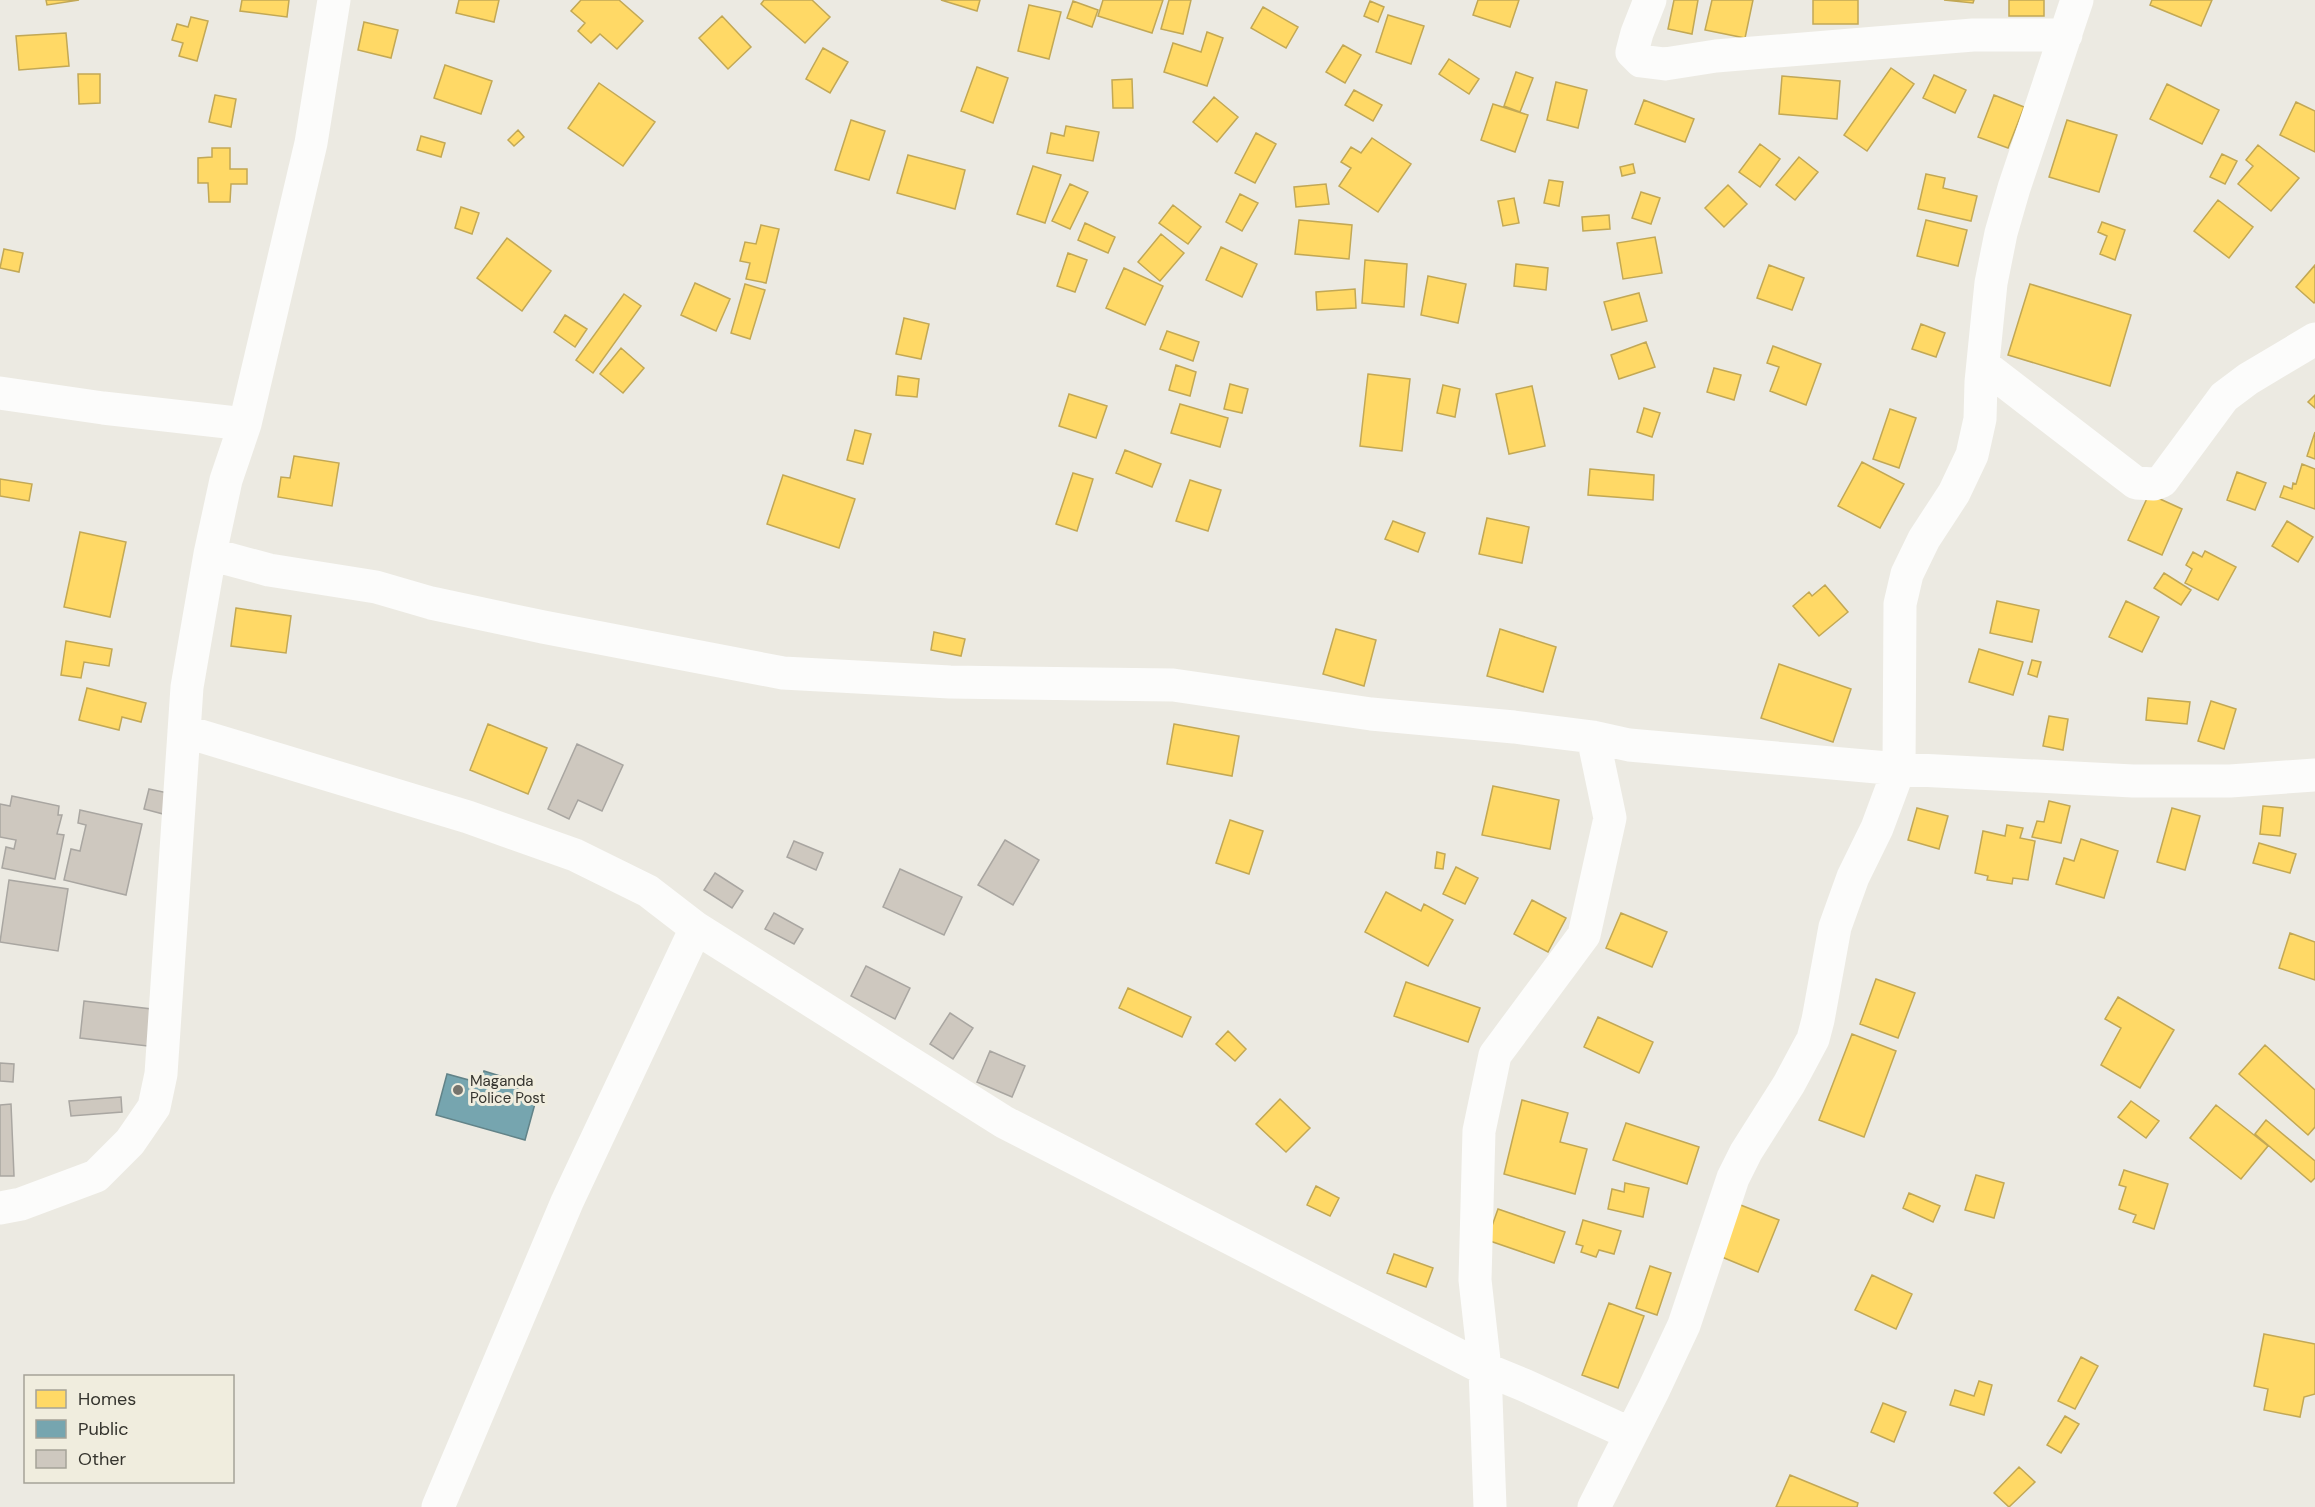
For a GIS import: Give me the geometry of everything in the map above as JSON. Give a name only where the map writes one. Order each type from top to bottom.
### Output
[{"type":"street","points":[[0,1208],[21,1204],[96,1176],[130,1142],[154,1107],[160,1074],[187,687],[210,555],[226,480],[244,424],[311,143],[334,0]]},
{"type":"street","points":[[1650,0],[1632,52],[1641,61],[1665,64],[1716,56],[1973,35],[2066,35]]},
{"type":"street","points":[[1594,1507],[1684,1325],[1733,1178],[1813,1039],[1835,927],[1853,877],[1877,828],[1899,769],[1900,604],[1907,574],[1924,539],[1954,493],[1972,455],[1980,419],[1991,283],[2001,232],[2013,188],[2077,0]]},
{"type":"street","points":[[1983,365],[2136,483],[2146,485],[2162,481],[2224,397],[2248,379],[2315,339]]},
{"type":"street","points":[[0,393],[103,408],[244,424]]},
{"type":"street","points":[[210,555],[269,570],[376,587],[431,603],[555,630],[783,673],[950,682],[1173,685],[1371,714],[1514,727],[1593,737],[1629,745],[1899,769],[2133,781],[2230,781],[2315,775]]},
{"type":"street","points":[[184,731],[468,817],[575,855],[648,891],[696,928],[1004,1122],[1485,1369],[1631,1434]]},
{"type":"street","points":[[1490,1507],[1485,1369],[1475,1280],[1479,1131],[1495,1055],[1584,935],[1610,818],[1593,737]]},
{"type":"street","points":[[438,1507],[567,1202],[696,928]]},
{"type":"building: Homes","points":[[46,0],[79,0],[47,5]]},
{"type":"building: Homes","points":[[242,0],[289,0],[287,17],[240,11]]},
{"type":"building: Homes","points":[[459,0],[499,0],[494,22],[456,13]]},
{"type":"building: Homes","points":[[581,0],[619,0],[643,21],[617,49],[600,34],[591,43],[578,31],[585,23],[571,11]]},
{"type":"building: Homes","points":[[764,0],[812,0],[830,17],[805,43],[761,4]]},
{"type":"building: Homes","points":[[941,0],[980,0],[977,11]]},
{"type":"building: Homes","points":[[1103,0],[1163,0],[1152,33],[1098,16]]},
{"type":"building: Homes","points":[[1169,0],[1191,0],[1183,34],[1161,29]]},
{"type":"building: Homes","points":[[1478,0],[1519,0],[1510,27],[1473,15]]},
{"type":"building: Homes","points":[[1674,0],[1698,0],[1692,34],[1668,29]]},
{"type":"building: Homes","points":[[1712,0],[1753,0],[1745,38],[1705,30]]},
{"type":"building: Homes","points":[[1813,0],[1858,0],[1858,24],[1813,24]]},
{"type":"building: Homes","points":[[1944,0],[1974,0],[1973,3]]},
{"type":"building: Homes","points":[[2009,0],[2044,0],[2044,16],[2009,16]]},
{"type":"building: Homes","points":[[2152,0],[2212,0],[2201,26],[2150,5]]},
{"type":"building: Homes","points":[[1073,1],[1098,10],[1092,27],[1067,18]]},
{"type":"building: Homes","points":[[1370,1],[1384,7],[1378,22],[1364,16]]},
{"type":"building: Homes","points":[[1029,5],[1061,12],[1049,59],[1018,51]]},
{"type":"building: Homes","points":[[1263,7],[1298,27],[1286,48],[1251,28]]},
{"type":"building: Homes","points":[[1388,15],[1424,26],[1411,64],[1376,52]]},
{"type":"building: Homes","points":[[722,16],[751,47],[728,69],[699,38]]},
{"type":"building: Homes","points":[[191,17],[208,21],[197,61],[179,56],[183,43],[172,40],[177,24],[188,27]]},
{"type":"building: Homes","points":[[364,22],[398,30],[391,58],[358,50]]},
{"type":"building: Homes","points":[[1207,32],[1223,38],[1207,86],[1164,72],[1173,43],[1201,52]]},
{"type":"building: Homes","points":[[66,33],[69,66],[19,70],[16,36]]},
{"type":"building: Homes","points":[[1343,45],[1361,55],[1345,83],[1326,72]]},
{"type":"building: Homes","points":[[823,48],[848,62],[830,93],[806,79]]},
{"type":"building: Homes","points":[[1449,59],[1479,79],[1469,94],[1439,74]]},
{"type":"building: Homes","points":[[445,65],[492,81],[481,114],[434,98]]},
{"type":"building: Homes","points":[[977,67],[1008,78],[993,123],[961,111]]},
{"type":"building: Homes","points":[[1891,68],[1914,84],[1867,151],[1844,135]]},
{"type":"building: Homes","points":[[1516,72],[1533,78],[1520,112],[1504,106]]},
{"type":"building: Homes","points":[[78,74],[100,74],[100,103],[79,104]]},
{"type":"building: Homes","points":[[1934,75],[1966,90],[1955,113],[1923,98]]},
{"type":"building: Homes","points":[[1782,76],[1840,81],[1837,119],[1779,114]]},
{"type":"building: Homes","points":[[1132,79],[1133,108],[1113,108],[1112,80]]},
{"type":"building: Homes","points":[[1556,82],[1587,90],[1578,128],[1547,120]]},
{"type":"building: Homes","points":[[599,83],[655,122],[623,166],[568,128]]},
{"type":"building: Homes","points":[[2167,84],[2219,110],[2202,144],[2150,119]]},
{"type":"building: Homes","points":[[1354,90],[1382,105],[1373,121],[1345,105]]},
{"type":"building: Homes","points":[[215,95],[236,99],[231,127],[209,122]]},
{"type":"building: Homes","points":[[1994,95],[2024,107],[2008,148],[1978,137]]},
{"type":"building: Homes","points":[[1214,97],[1238,117],[1217,142],[1193,122]]},
{"type":"building: Homes","points":[[1644,100],[1694,119],[1685,142],[1635,124]]},
{"type":"building: Homes","points":[[2296,102],[2315,111],[2315,152],[2280,135]]},
{"type":"building: Homes","points":[[1493,104],[1528,115],[1515,152],[1481,140]]},
{"type":"building: Homes","points":[[851,120],[885,131],[869,180],[835,170]]},
{"type":"building: Homes","points":[[2067,120],[2117,135],[2099,192],[2049,177]]},
{"type":"building: Homes","points":[[1066,126],[1099,132],[1093,161],[1047,153],[1051,133],[1064,136]]},
{"type":"building: Homes","points":[[518,130],[524,137],[514,146],[508,140]]},
{"type":"building: Homes","points":[[1256,133],[1276,144],[1255,183],[1235,173]]},
{"type":"building: Homes","points":[[421,136],[445,143],[441,157],[417,150]]},
{"type":"building: Homes","points":[[1372,138],[1411,164],[1378,212],[1339,186],[1351,168],[1341,162],[1351,147],[1361,153]]},
{"type":"building: Homes","points":[[1760,144],[1780,159],[1760,187],[1739,172]]},
{"type":"building: Homes","points":[[2258,145],[2299,178],[2271,211],[2238,184],[2253,166],[2246,160]]},
{"type":"building: Homes","points":[[212,148],[230,148],[230,169],[247,169],[247,184],[231,184],[230,202],[209,202],[208,183],[198,183],[198,158],[212,157]]},
{"type":"building: Homes","points":[[2222,154],[2237,161],[2225,184],[2210,177]]},
{"type":"building: Homes","points":[[908,155],[965,170],[955,209],[897,193]]},
{"type":"building: Homes","points":[[1799,157],[1818,172],[1795,200],[1776,185]]},
{"type":"building: Homes","points":[[1633,164],[1635,173],[1622,176],[1620,167]]},
{"type":"building: Homes","points":[[1033,166],[1061,175],[1045,223],[1017,214]]},
{"type":"building: Homes","points":[[1926,174],[1945,178],[1943,188],[1977,196],[1971,221],[1918,209]]},
{"type":"building: Homes","points":[[1549,180],[1563,182],[1559,206],[1544,203]]},
{"type":"building: Homes","points":[[1070,184],[1088,192],[1070,229],[1052,221]]},
{"type":"building: Homes","points":[[1326,184],[1329,204],[1296,207],[1294,187]]},
{"type":"building: Homes","points":[[1728,185],[1747,204],[1724,227],[1705,208]]},
{"type":"building: Homes","points":[[1641,192],[1660,198],[1651,224],[1632,218]]},
{"type":"building: Homes","points":[[1240,194],[1258,203],[1242,231],[1226,222]]},
{"type":"building: Homes","points":[[1514,198],[1519,223],[1503,226],[1498,201]]},
{"type":"building: Homes","points":[[2218,200],[2253,227],[2229,258],[2194,231]]},
{"type":"building: Homes","points":[[1173,205],[1201,227],[1188,244],[1159,223]]},
{"type":"building: Homes","points":[[461,207],[479,213],[472,234],[455,228]]},
{"type":"building: Homes","points":[[1609,215],[1610,229],[1583,231],[1582,217]]},
{"type":"building: Homes","points":[[1299,220],[1352,225],[1349,259],[1295,254]]},
{"type":"building: Homes","points":[[1926,220],[1967,230],[1958,266],[1917,256]]},
{"type":"building: Homes","points":[[2102,222],[2125,230],[2115,260],[2100,254],[2107,236],[2098,232]]},
{"type":"building: Homes","points":[[1085,223],[1115,237],[1108,253],[1078,240]]},
{"type":"building: Homes","points":[[761,225],[779,229],[766,283],[746,279],[750,263],[740,261],[745,242],[756,244]]},
{"type":"building: Homes","points":[[1161,234],[1184,253],[1160,281],[1138,262]]},
{"type":"building: Homes","points":[[1655,237],[1662,273],[1623,279],[1617,243]]},
{"type":"building: Homes","points":[[507,238],[551,271],[522,311],[477,278]]},
{"type":"building: Homes","points":[[1221,247],[1257,264],[1242,297],[1206,280]]},
{"type":"building: Homes","points":[[4,249],[23,253],[19,272],[0,268]]},
{"type":"building: Homes","points":[[1068,253],[1087,260],[1075,292],[1057,286]]},
{"type":"building: Homes","points":[[1365,260],[1407,264],[1404,307],[1362,303]]},
{"type":"building: Homes","points":[[1516,264],[1548,268],[1546,290],[1514,286]]},
{"type":"building: Homes","points":[[1769,265],[1804,278],[1792,310],[1757,298]]},
{"type":"building: Homes","points":[[2315,265],[2315,302],[2314,303],[2296,287]]},
{"type":"building: Homes","points":[[1124,268],[1163,286],[1145,325],[1106,308]]},
{"type":"building: Homes","points":[[1428,276],[1466,284],[1458,323],[1421,315]]},
{"type":"building: Homes","points":[[695,283],[730,299],[716,331],[681,315]]},
{"type":"building: Homes","points":[[745,284],[765,290],[750,339],[731,333]]},
{"type":"building: Homes","points":[[2030,284],[2131,315],[2110,386],[2008,355]]},
{"type":"building: Homes","points":[[1355,289],[1356,308],[1317,310],[1316,292]]},
{"type":"building: Homes","points":[[1639,293],[1647,321],[1612,330],[1604,302]]},
{"type":"building: Homes","points":[[624,294],[641,306],[593,373],[576,360]]},
{"type":"building: Homes","points":[[565,315],[587,329],[575,347],[554,332]]},
{"type":"building: Homes","points":[[904,318],[929,324],[921,359],[896,354]]},
{"type":"building: Homes","points":[[1921,324],[1945,333],[1936,357],[1912,349]]},
{"type":"building: Homes","points":[[1167,331],[1199,342],[1193,361],[1160,349]]},
{"type":"building: Homes","points":[[1646,342],[1655,367],[1619,379],[1611,355]]},
{"type":"building: Homes","points":[[1773,346],[1821,364],[1806,405],[1770,391],[1779,367],[1767,363]]},
{"type":"building: Homes","points":[[621,348],[644,368],[623,393],[600,374]]},
{"type":"building: Homes","points":[[1176,365],[1196,372],[1190,396],[1169,390]]},
{"type":"building: Homes","points":[[1714,368],[1741,375],[1734,400],[1707,392]]},
{"type":"building: Homes","points":[[1368,374],[1410,379],[1402,451],[1360,446]]},
{"type":"building: Homes","points":[[898,376],[919,379],[917,397],[896,395]]},
{"type":"building: Homes","points":[[1230,384],[1248,389],[1242,413],[1224,409]]},
{"type":"building: Homes","points":[[1443,385],[1460,389],[1455,417],[1437,413]]},
{"type":"building: Homes","points":[[1532,386],[1545,446],[1509,454],[1496,394]]},
{"type":"building: Homes","points":[[1069,394],[1107,406],[1096,438],[1059,426]]},
{"type":"building: Homes","points":[[2315,395],[2315,408],[2308,402]]},
{"type":"building: Homes","points":[[1180,404],[1228,418],[1220,447],[1171,433]]},
{"type":"building: Homes","points":[[1644,408],[1660,413],[1652,437],[1637,432]]},
{"type":"building: Homes","points":[[1890,409],[1916,418],[1899,468],[1873,459]]},
{"type":"building: Homes","points":[[855,430],[871,434],[863,464],[847,460]]},
{"type":"building: Homes","points":[[2315,432],[2315,459],[2307,456]]},
{"type":"building: Homes","points":[[1125,450],[1161,464],[1152,487],[1116,473]]},
{"type":"building: Homes","points":[[294,456],[339,463],[332,506],[278,497],[281,477],[290,478]]},
{"type":"building: Homes","points":[[1862,462],[1904,484],[1880,528],[1838,506]]},
{"type":"building: Homes","points":[[2302,464],[2315,469],[2315,509],[2280,497],[2284,486],[2292,489],[2293,483],[2296,484]]},
{"type":"building: Homes","points":[[1590,469],[1654,475],[1653,500],[1588,495]]},
{"type":"building: Homes","points":[[2237,472],[2266,483],[2255,510],[2227,500]]},
{"type":"building: Homes","points":[[1073,473],[1093,479],[1077,531],[1056,524]]},
{"type":"building: Homes","points":[[783,475],[855,499],[839,548],[767,524]]},
{"type":"building: Homes","points":[[0,479],[32,484],[29,501],[0,496]]},
{"type":"building: Homes","points":[[1190,480],[1221,490],[1208,531],[1176,521]]},
{"type":"building: Homes","points":[[2149,494],[2182,509],[2162,555],[2128,540]]},
{"type":"building: Homes","points":[[1487,518],[1529,527],[1522,563],[1479,554]]},
{"type":"building: Homes","points":[[1393,521],[1425,533],[1418,552],[1385,539]]},
{"type":"building: Homes","points":[[2287,521],[2313,537],[2298,562],[2272,546]]},
{"type":"building: Homes","points":[[80,532],[126,542],[110,617],[64,607]]},
{"type":"building: Homes","points":[[2205,551],[2236,567],[2218,600],[2185,583],[2192,569],[2186,565],[2193,552],[2202,557]]},
{"type":"building: Homes","points":[[2164,573],[2191,590],[2181,605],[2154,588]]},
{"type":"building: Homes","points":[[1825,585],[1848,612],[1819,636],[1793,606],[1809,592],[1812,596]]},
{"type":"building: Homes","points":[[1997,601],[2039,610],[2032,642],[1990,633]]},
{"type":"building: Homes","points":[[2126,601],[2159,617],[2142,652],[2109,637]]},
{"type":"building: Homes","points":[[236,608],[291,616],[286,653],[231,646]]},
{"type":"building: Homes","points":[[1336,629],[1376,640],[1364,686],[1323,674]]},
{"type":"building: Homes","points":[[1500,629],[1556,647],[1543,692],[1487,676]]},
{"type":"building: Homes","points":[[934,632],[965,639],[961,656],[931,650]]},
{"type":"building: Homes","points":[[66,641],[112,649],[109,666],[84,662],[81,678],[61,675]]},
{"type":"building: Homes","points":[[1979,649],[2023,662],[2013,695],[1969,682]]},
{"type":"building: Homes","points":[[2032,660],[2041,662],[2037,677],[2028,674]]},
{"type":"building: Homes","points":[[1779,664],[1851,689],[1833,742],[1761,718]]},
{"type":"building: Homes","points":[[87,688],[146,703],[141,722],[122,717],[119,730],[79,720]]},
{"type":"building: Homes","points":[[2148,698],[2190,702],[2187,724],[2146,720]]},
{"type":"building: Homes","points":[[2211,701],[2236,709],[2224,749],[2198,741]]},
{"type":"building: Homes","points":[[2049,716],[2068,719],[2063,750],[2043,746]]},
{"type":"building: Homes","points":[[488,724],[547,748],[528,794],[470,770]]},
{"type":"building: Homes","points":[[1174,724],[1239,736],[1232,776],[1167,764]]},
{"type":"building: Homes","points":[[1493,786],[1559,800],[1550,849],[1482,835]]},
{"type":"building: Homes","points":[[2049,801],[2070,806],[2061,843],[2032,837],[2037,821],[2044,822]]},
{"type":"building: Homes","points":[[2263,806],[2283,808],[2280,836],[2260,834]]},
{"type":"building: Homes","points":[[1917,808],[1948,816],[1939,849],[1908,840]]},
{"type":"building: Homes","points":[[2172,808],[2200,816],[2185,870],[2157,862]]},
{"type":"building: Homes","points":[[1230,820],[1263,831],[1249,874],[1216,863]]},
{"type":"building: Homes","points":[[2007,825],[2023,828],[2020,838],[2035,841],[2028,880],[2013,878],[2012,884],[1987,880],[1988,876],[1975,873],[1983,831],[2005,836]]},
{"type":"building: Homes","points":[[2081,839],[2118,851],[2104,898],[2056,884],[2064,858],[2074,861]]},
{"type":"building: Homes","points":[[2259,843],[2296,854],[2290,873],[2253,863]]},
{"type":"building: Homes","points":[[1437,852],[1445,854],[1443,869],[1435,868]]},
{"type":"building: Homes","points":[[1456,867],[1478,878],[1465,904],[1443,894]]},
{"type":"building: Homes","points":[[1386,892],[1421,911],[1424,904],[1453,920],[1428,966],[1365,932]]},
{"type":"building: Homes","points":[[1532,900],[1566,918],[1548,952],[1514,934]]},
{"type":"building: Homes","points":[[1621,913],[1667,932],[1652,967],[1606,948]]},
{"type":"building: Homes","points":[[2290,933],[2315,942],[2315,980],[2279,968]]},
{"type":"building: Homes","points":[[1876,979],[1915,993],[1898,1038],[1860,1024]]},
{"type":"building: Homes","points":[[1406,982],[1480,1008],[1468,1042],[1394,1016]]},
{"type":"building: Homes","points":[[1128,988],[1191,1017],[1182,1037],[1119,1008]]},
{"type":"building: Homes","points":[[2118,997],[2174,1030],[2140,1088],[2101,1065],[2121,1028],[2105,1019]]},
{"type":"building: Homes","points":[[1598,1017],[1653,1042],[1639,1073],[1584,1047]]},
{"type":"building: Homes","points":[[1228,1031],[1246,1049],[1235,1061],[1216,1044]]},
{"type":"building: Homes","points":[[1852,1034],[1896,1051],[1864,1137],[1819,1120]]},
{"type":"building: Homes","points":[[2265,1045],[2315,1090],[2315,1127],[2308,1135],[2239,1074]]},
{"type":"building: Homes","points":[[1280,1099],[1310,1128],[1286,1152],[1256,1124]]},
{"type":"building: Homes","points":[[1522,1100],[1568,1113],[1560,1142],[1587,1149],[1575,1194],[1504,1174]]},
{"type":"building: Homes","points":[[2131,1101],[2159,1121],[2146,1138],[2118,1117]]},
{"type":"building: Homes","points":[[2216,1105],[2268,1146],[2241,1179],[2190,1138]]},
{"type":"building: Homes","points":[[2266,1120],[2315,1161],[2315,1178],[2311,1182],[2255,1134]]},
{"type":"building: Homes","points":[[1626,1123],[1699,1147],[1687,1184],[1613,1160]]},
{"type":"building: Homes","points":[[2124,1170],[2168,1184],[2154,1229],[2133,1222],[2136,1215],[2119,1209],[2126,1187],[2119,1185]]},
{"type":"building: Homes","points":[[1976,1175],[2004,1183],[1994,1218],[1965,1210]]},
{"type":"building: Homes","points":[[1625,1183],[1649,1188],[1643,1217],[1608,1209],[1612,1189],[1624,1192]]},
{"type":"building: Homes","points":[[1316,1186],[1339,1198],[1330,1216],[1307,1205]]},
{"type":"building: Homes","points":[[1909,1193],[1940,1206],[1933,1222],[1903,1208]]},
{"type":"building: Homes","points":[[1738,1204],[1779,1220],[1758,1272],[1717,1255]]},
{"type":"building: Homes","points":[[1498,1209],[1565,1232],[1554,1263],[1487,1240]]},
{"type":"building: Homes","points":[[1583,1220],[1621,1231],[1614,1254],[1599,1250],[1596,1257],[1581,1252],[1583,1246],[1576,1244]]},
{"type":"building: Homes","points":[[1394,1254],[1433,1268],[1426,1287],[1387,1273]]},
{"type":"building: Homes","points":[[1650,1266],[1671,1273],[1657,1315],[1636,1308]]},
{"type":"building: Homes","points":[[1872,1275],[1912,1294],[1896,1329],[1855,1310]]},
{"type":"building: Homes","points":[[1609,1303],[1644,1316],[1618,1388],[1582,1375]]},
{"type":"building: Homes","points":[[2264,1334],[2315,1344],[2315,1394],[2304,1397],[2300,1417],[2264,1410],[2268,1389],[2254,1386]]},
{"type":"building: Homes","points":[[2081,1357],[2098,1366],[2075,1409],[2058,1401]]},
{"type":"building: Homes","points":[[1979,1381],[1992,1385],[1984,1415],[1950,1405],[1955,1390],[1974,1396]]},
{"type":"building: Homes","points":[[1883,1403],[1906,1412],[1894,1442],[1871,1432]]},
{"type":"building: Homes","points":[[2065,1416],[2079,1424],[2061,1453],[2047,1445]]},
{"type":"building: Homes","points":[[2019,1467],[2035,1482],[2009,1507],[1994,1493]]},
{"type":"building: Homes","points":[[1790,1475],[1858,1503],[1857,1507],[1776,1507]]},
{"type":"building: Public","points":[[484,1071],[520,1082],[516,1095],[536,1100],[525,1140],[436,1115],[447,1074],[480,1083]]},
{"type":"building: Other","points":[[577,744],[623,765],[602,811],[578,800],[569,819],[548,809]]},
{"type":"building: Other","points":[[149,789],[168,793],[163,814],[144,809]]},
{"type":"building: Other","points":[[12,796],[59,806],[58,815],[62,815],[57,834],[64,835],[55,879],[2,868],[6,847],[14,849],[16,840],[0,837],[0,804],[10,806]]},
{"type":"building: Other","points":[[80,810],[142,824],[126,895],[64,880],[71,849],[80,851],[86,825],[78,823]]},
{"type":"building: Other","points":[[1005,840],[1039,860],[1013,905],[978,885]]},
{"type":"building: Other","points":[[794,841],[823,853],[816,870],[787,857]]},
{"type":"building: Other","points":[[900,869],[962,897],[944,935],[883,907]]},
{"type":"building: Other","points":[[715,873],[743,891],[732,908],[704,890]]},
{"type":"building: Other","points":[[9,880],[68,889],[58,951],[0,942]]},
{"type":"building: Other","points":[[774,913],[803,929],[794,944],[765,929]]},
{"type":"building: Other","points":[[866,966],[910,988],[895,1019],[851,996]]},
{"type":"building: Other","points":[[84,1001],[160,1010],[156,1047],[80,1038]]},
{"type":"building: Other","points":[[950,1013],[973,1028],[953,1059],[930,1044]]},
{"type":"building: Other","points":[[990,1051],[1025,1066],[1012,1097],[977,1082]]},
{"type":"building: Other","points":[[0,1063],[14,1064],[13,1082],[0,1081]]},
{"type":"building: Other","points":[[121,1097],[122,1112],[71,1116],[69,1101]]},
{"type":"building: Other","points":[[11,1104],[14,1176],[0,1176],[0,1105]]},
{"type":"place","name":"Maganda Police Post","points":[[458,1090]]}]
